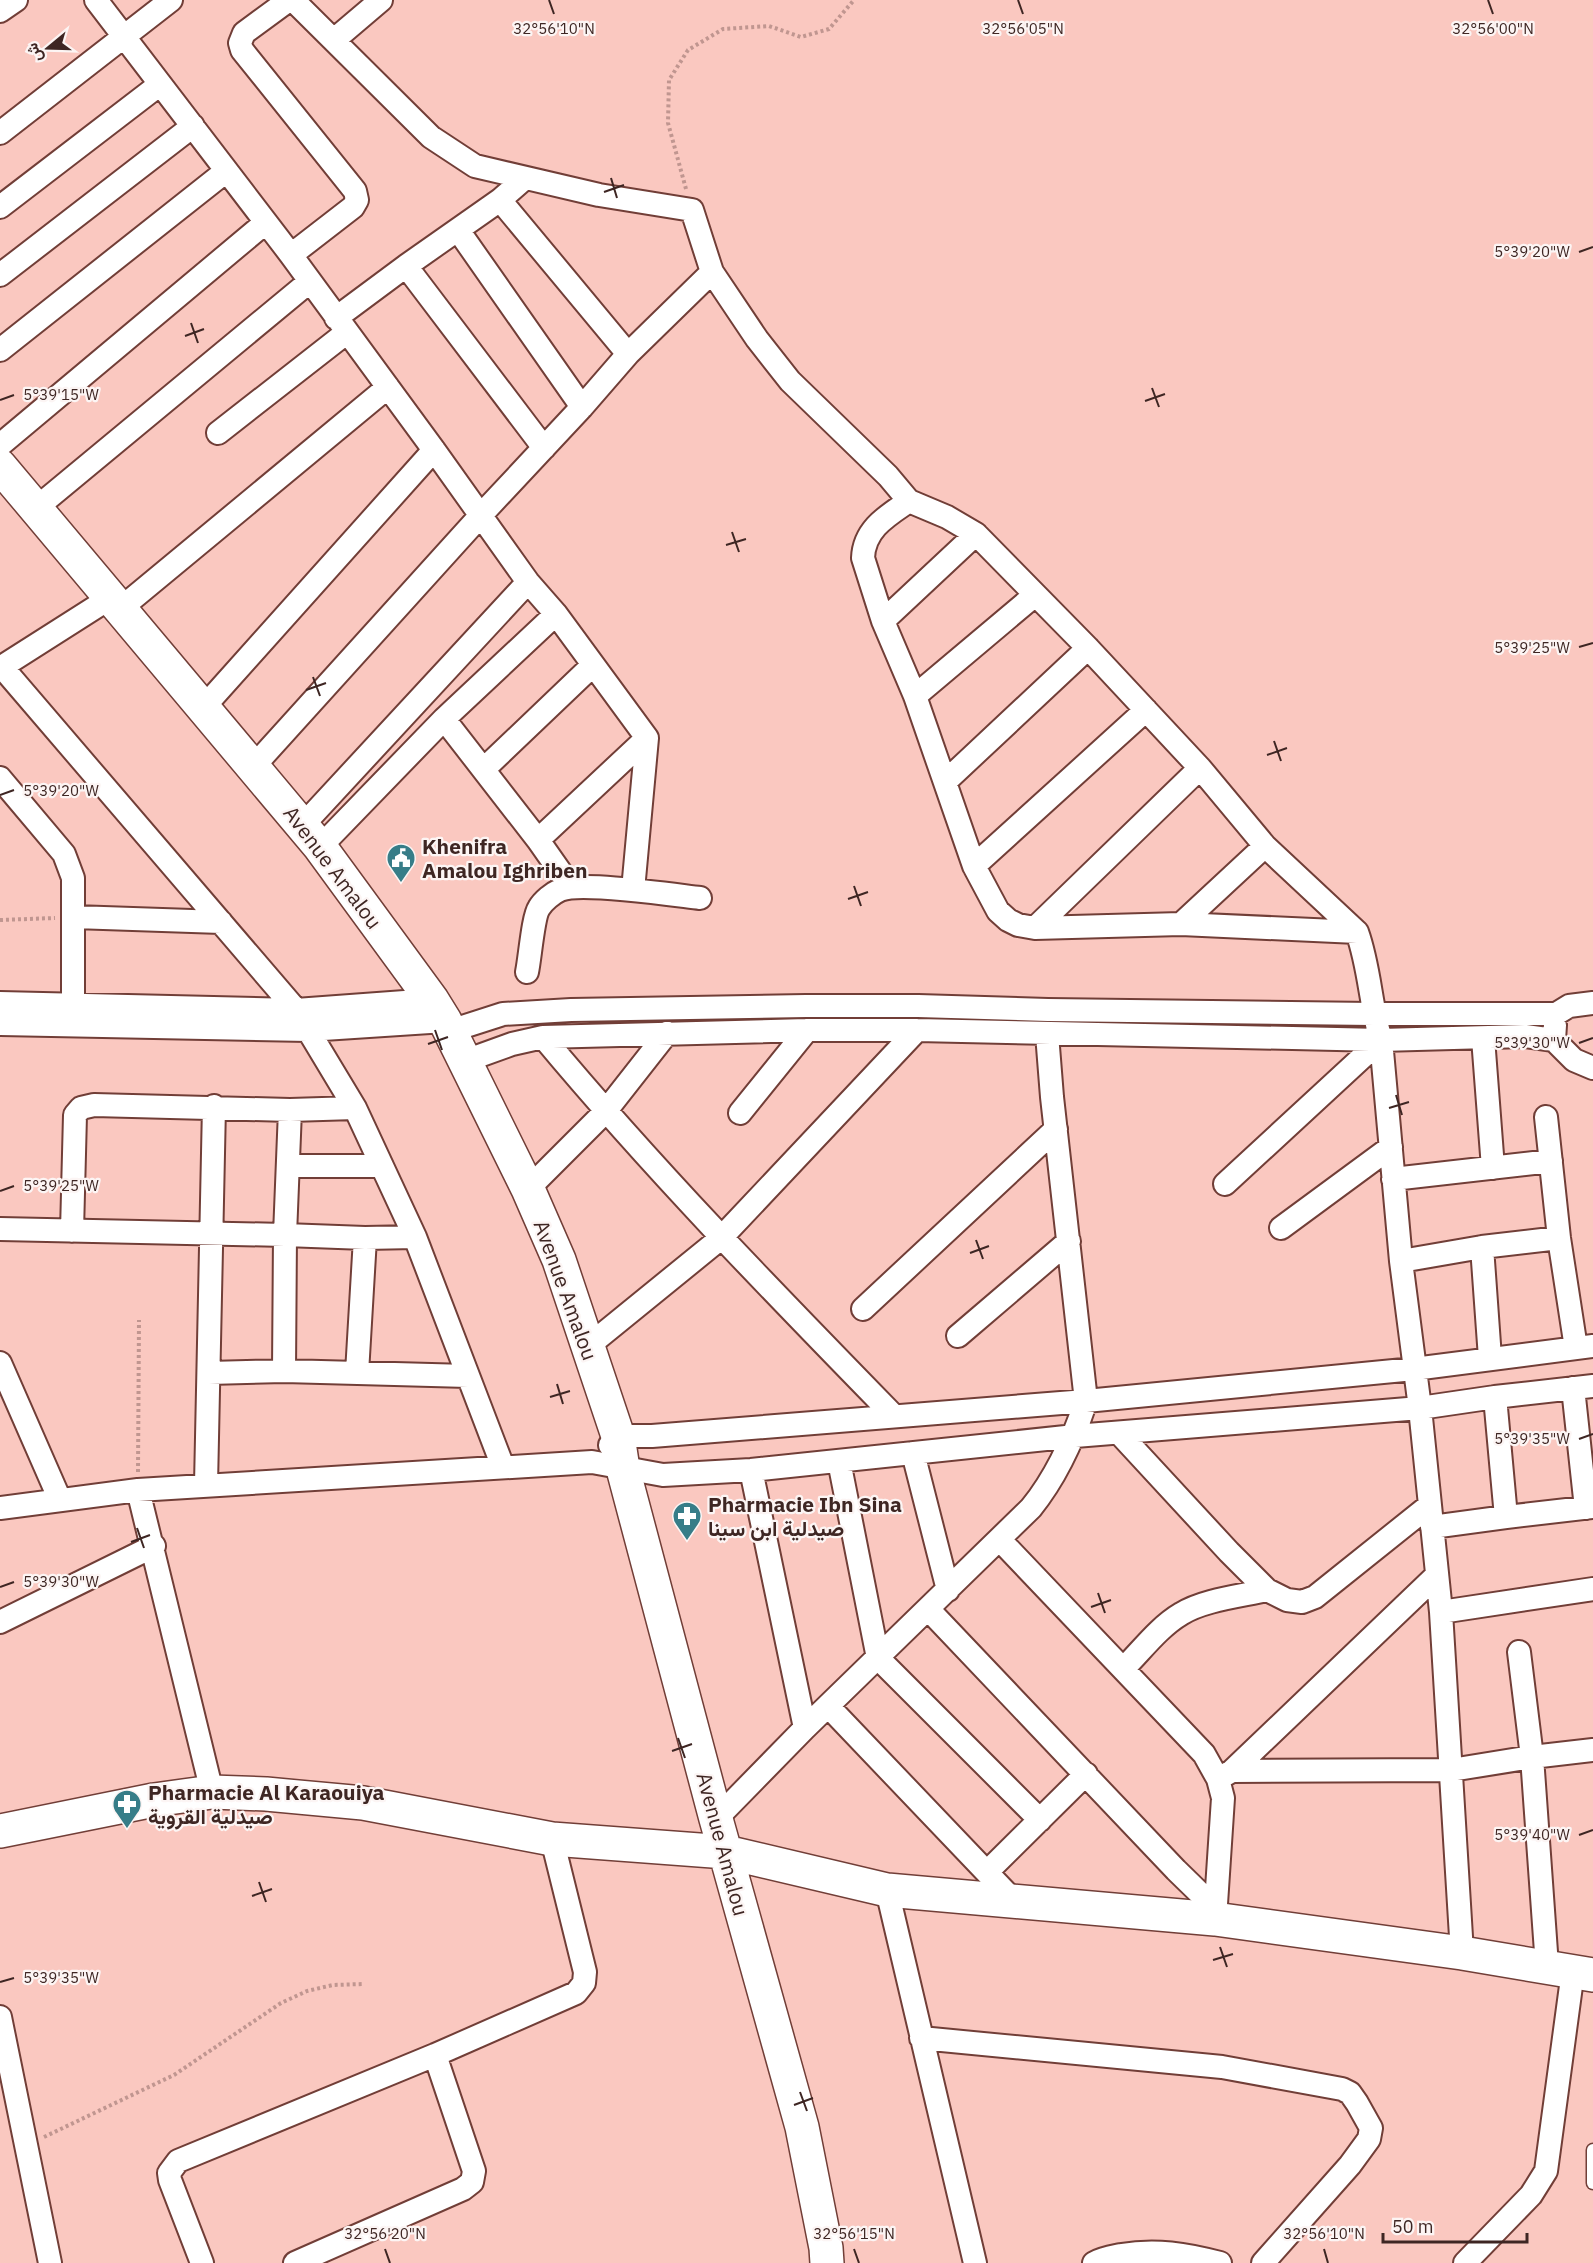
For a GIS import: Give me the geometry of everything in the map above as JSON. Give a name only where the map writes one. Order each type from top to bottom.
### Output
[{"type":"main road","name":"Avenue Amalou","points":[[0,465],[312,836],[442,1017],[528,1189],[559,1260],[618,1436],[623,1469],[716,1819],[802,2127],[827,2263]]},
{"type":"main road","points":[[0,1831],[154,1800],[212,1792],[266,1794],[363,1803],[552,1839],[726,1852],[888,1890],[1014,1901],[1215,1913],[1571,1970]]},
{"type":"street","points":[[0,11],[16,0]]},
{"type":"street","points":[[96,0],[159,85],[193,126],[225,172],[291,255],[528,582],[556,614],[647,738],[633,890]]},
{"type":"street","points":[[0,133],[171,0]]},
{"type":"street","points":[[291,255],[353,207],[357,200],[355,191],[242,50],[240,43],[244,33],[291,0],[431,137],[475,166],[599,195],[692,210],[712,272],[757,339],[790,381],[888,476],[909,501],[947,517],[976,534],[1088,648],[1200,768],[1265,846],[1357,932],[1371,982],[1373,1014],[1380,1040],[1401,1261],[1420,1408],[1440,1612],[1461,1953]]},
{"type":"street","points":[[334,40],[381,0]]},
{"type":"street","points":[[0,207],[159,85]]},
{"type":"street","points":[[0,275],[193,126]]},
{"type":"street","points":[[0,350],[225,172]]},
{"type":"street","points":[[218,433],[406,266],[500,200],[525,179]]},
{"type":"street","points":[[500,200],[628,354]]},
{"type":"street","points":[[0,445],[265,224]]},
{"type":"street","points":[[458,230],[582,407]]},
{"type":"street","points":[[406,266],[544,448]]},
{"type":"street","points":[[254,766],[628,354],[712,272]]},
{"type":"street","points":[[35,509],[309,282]]},
{"type":"street","points":[[387,387],[115,604],[1,668],[296,1010],[355,1108],[415,1237],[503,1467]]},
{"type":"street","points":[[203,708],[434,450]]},
{"type":"street","points":[[909,501],[878,523],[868,536],[863,558],[883,621],[915,696],[974,866],[998,911],[1018,925],[1035,928],[1180,924],[1357,932]]},
{"type":"street","points":[[883,621],[976,534]]},
{"type":"street","points":[[312,836],[528,582]]},
{"type":"street","points":[[915,696],[1035,595]]},
{"type":"street","points":[[312,836],[444,719],[556,614]]},
{"type":"street","points":[[945,782],[1088,648]]},
{"type":"street","points":[[484,769],[593,664]]},
{"type":"street","points":[[974,866],[1146,710]]},
{"type":"street","points":[[444,719],[538,840],[571,887]]},
{"type":"street","points":[[538,840],[647,738]]},
{"type":"street","points":[[1035,928],[1200,768]]},
{"type":"street","points":[[0,778],[64,854],[73,879],[73,1005]]},
{"type":"street","points":[[1180,924],[1265,846]]},
{"type":"street","points":[[528,972],[538,909],[560,890],[571,887],[633,890],[700,898]]},
{"type":"street","points":[[74,917],[220,922]]},
{"type":"street","points":[[0,1003],[296,1010],[442,1017]]},
{"type":"street","points":[[0,1024],[308,1030],[442,1017],[572,1010],[806,1006],[1373,1014],[1556,1014],[1569,1006],[1593,1003]]},
{"type":"street","points":[[1554,1040],[1556,1014]]},
{"type":"street","points":[[465,1061],[512,1044],[543,1037],[807,1030],[917,1030],[1380,1040],[1525,1036],[1554,1040],[1574,1060],[1593,1068]]},
{"type":"street","points":[[740,1113],[807,1030]]},
{"type":"street","points":[[587,1347],[721,1238],[917,1030]]},
{"type":"street","points":[[528,1189],[605,1112],[667,1033]]},
{"type":"street","points":[[716,1819],[805,1728],[1031,1508],[1049,1486],[1075,1436],[1086,1401],[1047,1034]]},
{"type":"street","points":[[543,1037],[605,1112],[721,1238],[893,1415]]},
{"type":"street","points":[[1483,1038],[1492,1168]]},
{"type":"street","points":[[1225,1184],[1380,1040]]},
{"type":"street","points":[[72,1231],[75,1115],[81,1108],[94,1105],[214,1106],[290,1110],[355,1108]]},
{"type":"street","points":[[206,1485],[214,1106]]},
{"type":"street","points":[[284,1371],[285,1235],[290,1110]]},
{"type":"street","points":[[592,1462],[618,1436],[651,1436],[1086,1401],[1414,1370],[1585,1347],[1559,1238],[1546,1117]]},
{"type":"street","points":[[863,1309],[1056,1129]]},
{"type":"street","points":[[1281,1228],[1391,1147]]},
{"type":"street","points":[[1394,1179],[1551,1161]]},
{"type":"street","points":[[289,1166],[382,1166]]},
{"type":"street","points":[[0,1229],[365,1238],[415,1237]]},
{"type":"street","points":[[357,1373],[365,1238]]},
{"type":"street","points":[[1401,1261],[1482,1247],[1559,1238]]},
{"type":"street","points":[[958,1336],[1069,1241]]},
{"type":"street","points":[[1482,1247],[1490,1358]]},
{"type":"street","points":[[0,1363],[60,1500]]},
{"type":"street","points":[[209,1373],[284,1371],[468,1376]]},
{"type":"street","points":[[0,1508],[138,1490],[592,1462],[663,1475],[751,1470],[1075,1436],[1420,1408],[1583,1387],[1590,1508],[1506,1516],[1431,1516],[1315,1597],[1302,1602],[1287,1600],[1267,1590],[1119,1433]]},
{"type":"street","points":[[1495,1397],[1506,1516]]},
{"type":"street","points":[[914,1453],[948,1590]]},
{"type":"street","points":[[839,1461],[878,1658],[1040,1820]]},
{"type":"street","points":[[751,1470],[805,1728]]},
{"type":"street","points":[[138,1490],[212,1792]]},
{"type":"street","points":[[1000,1539],[1225,1775],[1451,1770],[1593,1750]]},
{"type":"street","points":[[0,1622],[153,1546]]},
{"type":"street","points":[[1215,1913],[1225,1775],[1437,1575]]},
{"type":"street","points":[[1440,1612],[1593,1589]]},
{"type":"street","points":[[1124,1668],[1167,1623],[1183,1612],[1201,1605],[1267,1590]]},
{"type":"street","points":[[928,1609],[1215,1913]]},
{"type":"street","points":[[1466,2263],[1531,2195],[1546,2171],[1571,1970],[1532,1757],[1519,1652]]},
{"type":"street","points":[[828,1706],[1014,1901]]},
{"type":"street","points":[[987,1872],[1086,1774]]},
{"type":"street","points":[[202,2263],[170,2180],[169,2173],[178,2161],[435,2055],[576,1993],[584,1983],[585,1972],[552,1839]]},
{"type":"street","points":[[888,1890],[975,2263]]},
{"type":"street","points":[[0,2017],[50,2263]]},
{"type":"street","points":[[921,2037],[1222,2067],[1330,2087],[1350,2093],[1371,2128],[1369,2139],[1350,2165],[1263,2263]]},
{"type":"street","points":[[295,2263],[463,2189],[472,2182],[474,2170],[435,2055]]},
{"type":"street","points":[[1094,2263],[1101,2259],[1142,2251],[1190,2255],[1220,2263]]},
{"type":"lane","points":[[1593,2150],[1593,2183]]},
{"type":"path","points":[[692,210],[668,123],[669,80],[688,50],[723,29],[769,26],[801,37],[829,29],[854,0]]},
{"type":"path","points":[[0,920],[74,917]]},
{"type":"path","points":[[138,1490],[139,1320]]},
{"type":"path","points":[[27,2144],[174,2075],[281,2003],[307,1990],[333,1985],[363,1984]]},
{"type":"place","name":"Khenifra Amalou Ighriben","points":[[401,884]]},
{"type":"place","name":"Pharmacie Ibn Sina صيدلية ابن سينا","points":[[687,1542]]},
{"type":"place","name":"Pharmacie Al Karaouiya صيدلية القروية","points":[[127,1830]]}]
